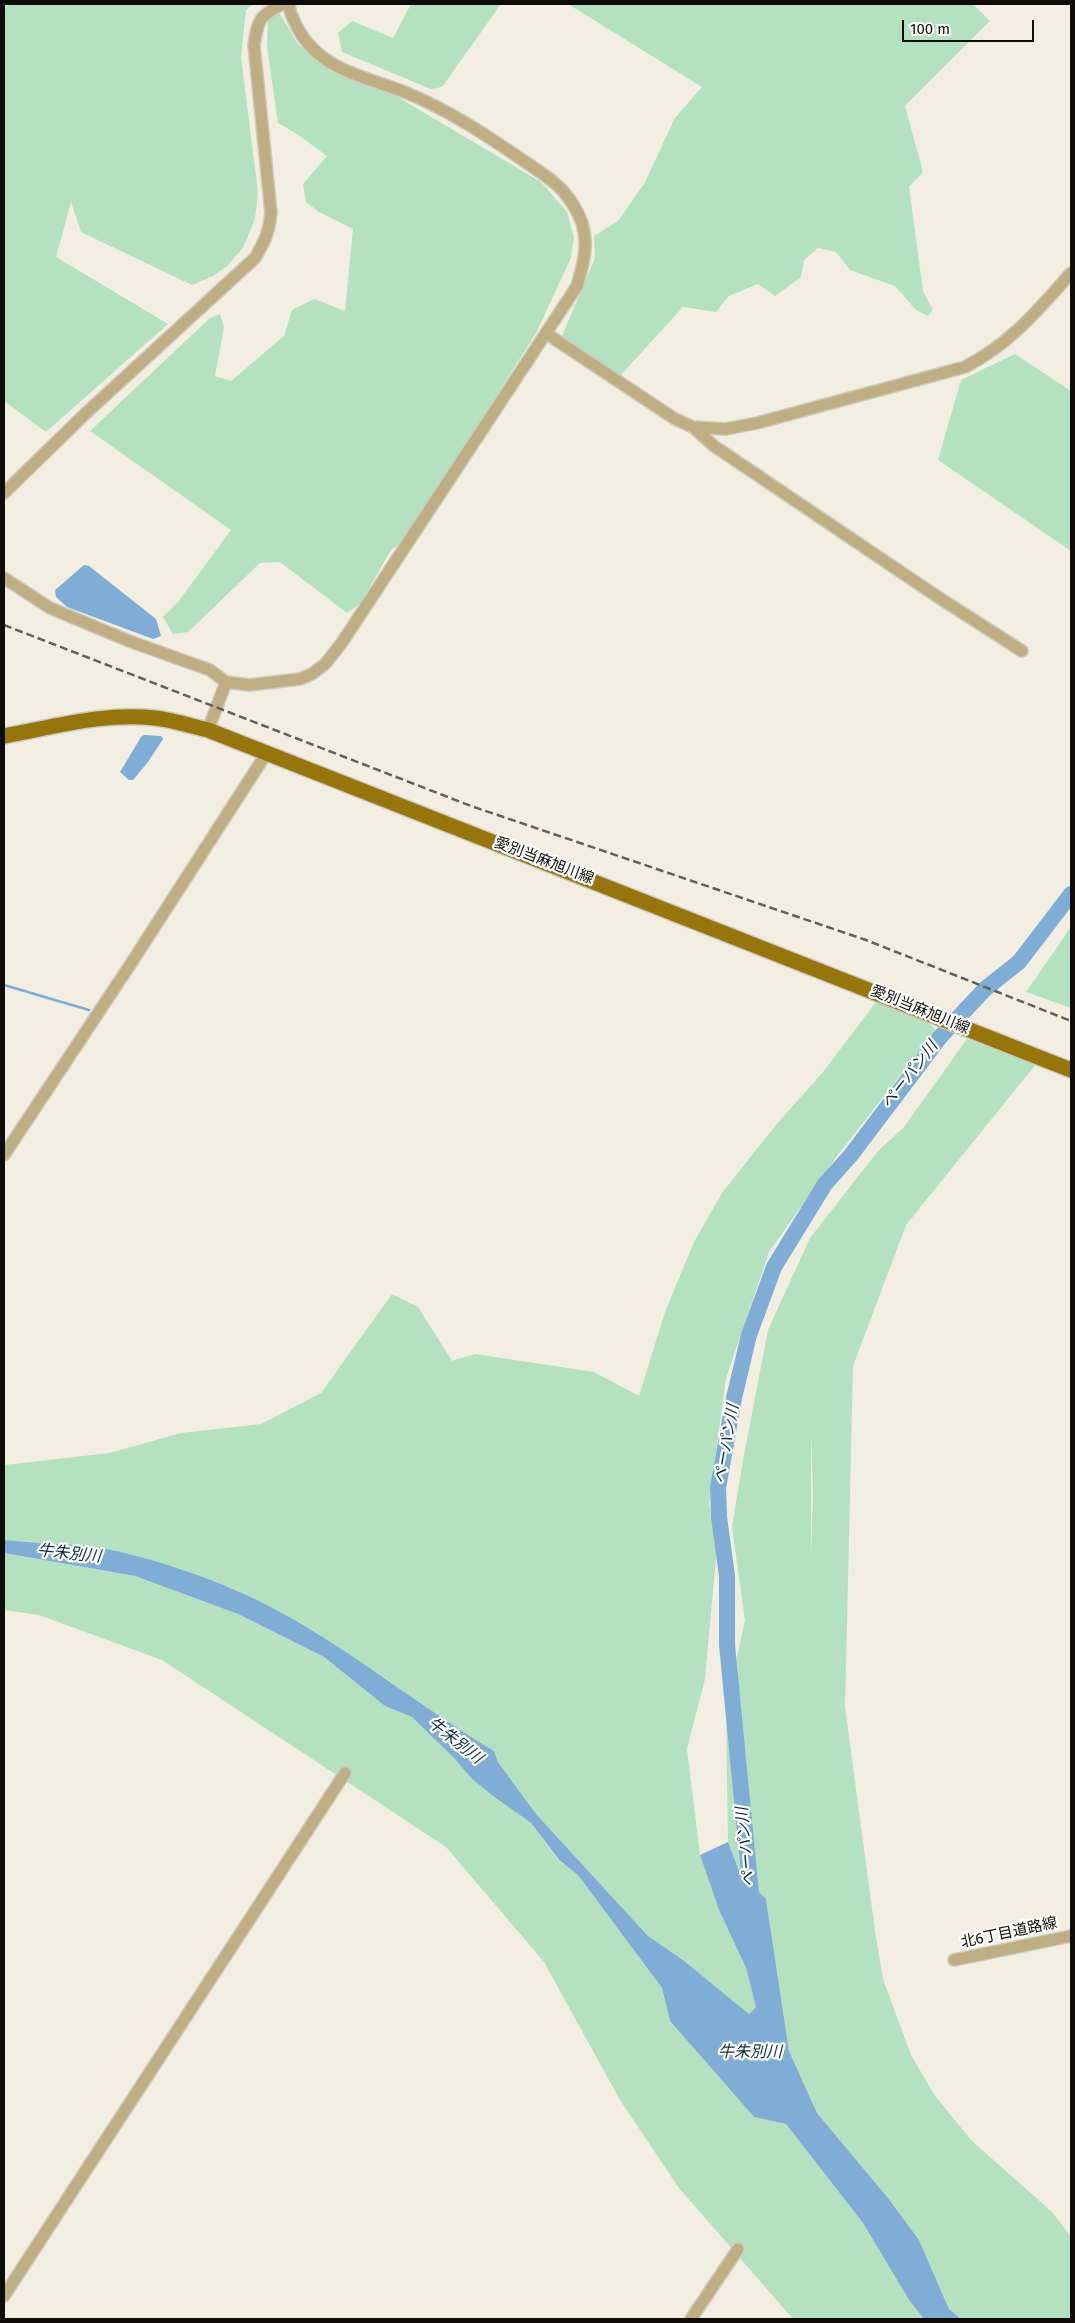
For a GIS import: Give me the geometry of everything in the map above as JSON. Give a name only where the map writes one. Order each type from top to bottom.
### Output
[{"type":"main road","name":"愛別当麻旭川線","points":[[4,736],[93,719],[127,716],[156,718],[208,730],[1071,1070]]},
{"type":"street","points":[[4,492],[85,414],[255,258],[263,244],[269,232],[271,213],[254,45],[257,22],[266,12],[282,4]]},
{"type":"street","points":[[4,578],[50,608],[129,641],[210,670],[226,682],[249,685],[300,679],[312,674],[325,664],[346,636],[547,334],[576,286],[585,258],[582,223],[563,191],[548,178],[494,140],[443,110],[402,91],[344,71],[327,62],[312,50],[302,37],[288,4]]},
{"type":"street","points":[[692,427],[726,429],[757,423],[965,367],[1012,337],[1071,273]]},
{"type":"street","points":[[547,334],[675,419],[692,427],[714,446],[938,597],[1022,651]]},
{"type":"street","points":[[208,730],[226,682]]},
{"type":"street","points":[[4,1155],[132,962],[266,754]]},
{"type":"street","points":[[4,2296],[345,1773]]},
{"type":"street","name":"北6丁目道路線","points":[[954,1960],[1071,1936]]},
{"type":"street","points":[[691,2319],[738,2249]]},
{"type":"green space","points":[[4,4],[253,4],[246,10],[241,57],[258,192],[255,219],[243,248],[227,266],[213,276],[192,285],[81,232],[71,202],[56,257],[168,324],[46,432],[4,401]]},
{"type":"green space","points":[[411,4],[501,4],[442,87],[431,89],[342,52],[338,33],[352,21],[393,38]]},
{"type":"green space","points":[[568,4],[973,4],[990,21],[905,106],[923,172],[909,187],[923,291],[933,310],[928,316],[916,310],[895,286],[850,270],[836,252],[818,248],[804,260],[801,277],[775,296],[758,284],[729,296],[716,312],[683,307],[620,376],[562,336],[595,258],[594,236],[618,221],[644,184],[675,118],[702,87]]},
{"type":"green space","points":[[278,11],[298,44],[334,73],[396,96],[541,182],[567,212],[574,237],[571,258],[536,333],[405,541],[391,550],[360,604],[347,613],[280,562],[260,563],[188,632],[173,634],[163,617],[178,602],[231,530],[90,431],[210,318],[220,314],[224,327],[215,376],[231,381],[284,336],[292,310],[314,299],[345,311],[353,229],[319,212],[306,202],[303,184],[327,156],[278,123],[267,47],[268,20]]},
{"type":"green space","points":[[1015,354],[1071,391],[1071,551],[938,460],[961,380]]},
{"type":"green space","points":[[1071,927],[1071,1008],[1026,992]]},
{"type":"green space","points":[[876,1002],[926,1021],[936,1030],[837,1156],[769,1252],[726,1378],[709,1504],[717,1547],[705,1679],[687,1749],[700,1855],[719,1910],[746,1968],[756,2007],[749,2014],[683,1960],[648,1936],[536,1814],[498,1762],[494,1751],[446,1722],[328,1641],[282,1613],[229,1587],[40,1544],[4,1540],[4,1465],[110,1453],[181,1433],[261,1424],[321,1393],[392,1294],[418,1307],[452,1361],[475,1354],[594,1372],[639,1396],[665,1312],[694,1242],[722,1193],[775,1126],[823,1072]]},
{"type":"green space","points":[[967,1039],[1036,1064],[906,1225],[853,1366],[845,1707],[883,1979],[911,2055],[935,2096],[972,2141],[1052,2212],[1071,2237],[1071,2319],[961,2319],[949,2309],[919,2240],[888,2198],[817,2113],[789,2051],[766,1899],[740,1873],[728,1842],[726,1709],[745,1620],[732,1527],[768,1330],[810,1238],[878,1151],[904,1127]],"holes":[[[811,1427],[813,1495],[811,1557]]]},
{"type":"green space","points":[[4,1553],[135,1576],[238,1614],[324,1657],[385,1706],[412,1717],[454,1758],[472,1779],[531,1823],[559,1861],[578,1875],[662,1988],[670,2021],[754,2117],[786,2124],[863,2223],[909,2300],[924,2319],[793,2319],[679,2188],[620,2100],[544,1962],[446,1847],[162,1660],[39,1615],[4,1610]]},
{"type":"water","points":[[84,565],[89,566],[156,619],[161,636],[153,639],[67,607],[56,597],[55,590]]},
{"type":"water","points":[[144,735],[161,736],[163,739],[148,762],[133,780],[129,780],[120,772]]},
{"type":"water","name":"牛朱別川","points":[[4,1540],[92,1546],[168,1565],[216,1582],[261,1602],[336,1646],[494,1751],[498,1762],[536,1814],[648,1936],[683,1960],[749,2014],[756,2007],[746,1968],[719,1910],[700,1855],[728,1842],[740,1873],[766,1899],[789,2051],[817,2113],[888,2198],[919,2240],[949,2309],[961,2319],[924,2319],[909,2300],[863,2223],[786,2124],[754,2117],[670,2021],[662,1988],[578,1875],[560,1861],[531,1823],[472,1779],[454,1758],[412,1717],[385,1706],[324,1657],[238,1614],[135,1576],[4,1553]]},
{"type":"waterway","name":"ペーパン川","points":[[752,1904],[727,1645],[727,1576],[719,1517],[718,1488],[734,1398],[749,1335],[774,1267],[825,1184],[851,1155],[941,1036],[985,989],[1019,962],[1071,894]]},
{"type":"waterway","points":[[4,985],[89,1010]]},
{"type":"railway","points":[[4,625],[471,806],[866,940],[1071,1021]]}]
